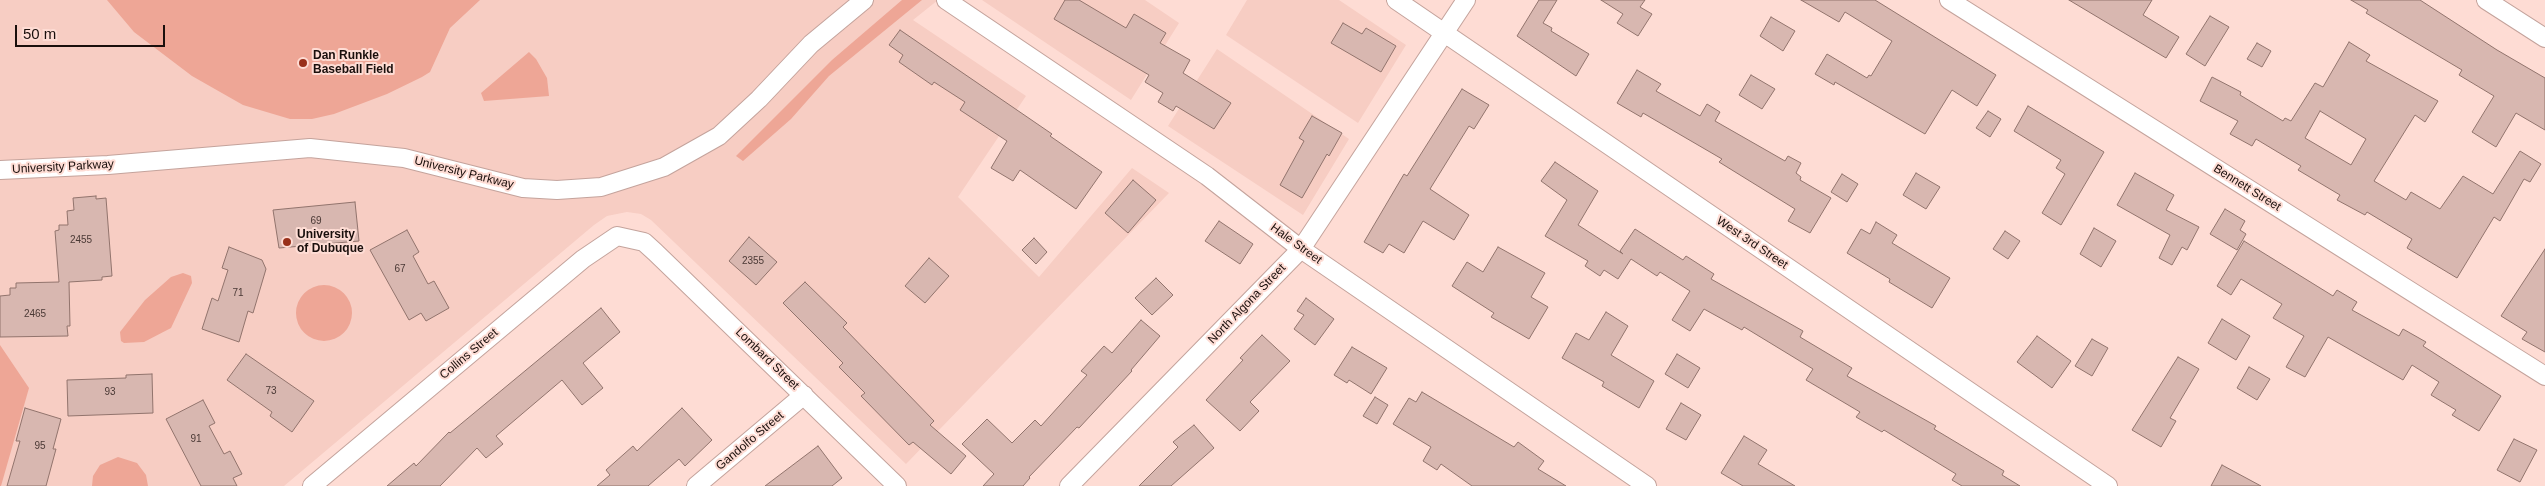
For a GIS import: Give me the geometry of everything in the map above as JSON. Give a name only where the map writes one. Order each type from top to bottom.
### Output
[{"type":"street","name":"University Parkway","points":[[0,170],[132,163],[310,148],[404,158],[523,188],[557,190],[601,187],[642,176],[664,167],[684,158],[719,136],[759,99],[811,44],[864,0]]},
{"type":"street","name":"Hale Street","points":[[946,0],[1208,176],[1301,249],[1647,486]]},
{"type":"street","name":"West 3rd Street","points":[[1396,0],[2108,486]]},
{"type":"street","name":"North Algona Street","points":[[1069,486],[1301,249],[1466,0]]},
{"type":"street","name":"Bennett Street","points":[[1950,0],[2545,376]]},
{"type":"street","points":[[2486,0],[2545,38]]},
{"type":"street","name":"Collins Street","points":[[312,486],[583,259],[617,236],[632,239]]},
{"type":"street","name":"Lombard Street","points":[[632,239],[644,242],[656,252],[897,486]]},
{"type":"street","name":"Gandolfo Street","points":[[696,486],[804,395]]},
{"type":"shaded area","name":"University of Dubuque","points":[[0,0],[938,0],[913,20],[1026,96],[958,197],[1039,277],[1132,168],[1169,193],[906,464],[651,220],[641,214],[627,212],[607,216],[594,225],[284,486],[0,486]]},
{"type":"shaded area","name":"Dan Runkle Baseball Field","points":[[107,0],[480,0],[450,28],[430,72],[387,94],[334,114],[312,119],[290,119],[243,105],[192,76],[134,32]]},
{"type":"shaded area","points":[[902,0],[922,0],[829,76],[791,119],[743,161],[736,156],[832,60]]},
{"type":"shaded area","points":[[982,0],[1145,0],[1179,23],[1131,100]]},
{"type":"shaded area","points":[[1247,0],[1339,0],[1406,45],[1358,123],[1226,35]]},
{"type":"shaded area","points":[[1217,49],[1349,139],[1303,215],[1168,126]]},
{"type":"shaded area","points":[[529,52],[536,59],[547,78],[549,96],[484,101],[481,93]]},
{"type":"shaded area","points":[[183,273],[191,276],[192,283],[171,328],[144,342],[124,343],[121,341],[120,332],[145,300],[171,277]]},
{"type":"shaded area","points":[[324,285],[335,287],[344,293],[350,302],[352,313],[350,324],[344,333],[335,339],[324,341],[313,339],[304,333],[298,324],[296,313],[298,302],[304,293],[313,287]]},
{"type":"shaded area","points":[[0,345],[29,388],[1,486],[0,486]]},
{"type":"shaded area","points":[[118,457],[137,463],[146,475],[148,486],[92,486],[93,476],[100,465]]},
{"type":"building","points":[[1065,0],[1079,0],[1126,28],[1134,14],[1166,33],[1160,43],[1190,60],[1183,73],[1231,103],[1214,129],[1176,106],[1173,111],[1158,102],[1163,93],[1145,82],[1149,75],[1054,19]]},
{"type":"building","points":[[1539,0],[1557,0],[1543,23],[1552,28],[1551,31],[1589,54],[1576,76],[1517,36]]},
{"type":"building","points":[[1601,0],[1645,0],[1640,7],[1652,14],[1638,36],[1617,23],[1623,14]]},
{"type":"building","points":[[1801,0],[1875,0],[1996,75],[1977,106],[1952,90],[1925,134],[1835,82],[1834,85],[1815,74],[1827,54],[1867,78],[1869,75],[1871,76],[1892,41],[1845,12],[1839,22]]},
{"type":"building","points":[[2069,0],[2152,0],[2143,15],[2179,37],[2166,58]]},
{"type":"building","points":[[2351,0],[2420,0],[2497,50],[2545,78],[2545,130],[2516,113],[2496,147],[2472,132],[2494,96],[2459,75],[2462,70],[2366,13],[2368,10]]},
{"type":"building","points":[[2210,16],[2229,27],[2205,66],[2186,54]]},
{"type":"building","points":[[1771,17],[1795,31],[1783,51],[1760,36]]},
{"type":"building","points":[[1343,23],[1362,34],[1366,28],[1396,46],[1381,72],[1331,43]]},
{"type":"building","points":[[900,30],[1052,134],[1050,136],[1102,172],[1076,209],[1020,170],[1013,181],[991,168],[1007,141],[960,110],[965,102],[934,82],[932,85],[899,62],[903,55],[889,45]]},
{"type":"building","points":[[2349,42],[2370,55],[2366,61],[2438,101],[2425,122],[2415,115],[2374,181],[2406,200],[2411,192],[2440,209],[2463,176],[2493,194],[2520,151],[2541,164],[2530,182],[2524,179],[2500,221],[2494,217],[2457,278],[2407,248],[2412,239],[2367,212],[2365,215],[2337,200],[2340,195],[2298,170],[2301,166],[2256,139],[2252,146],[2230,134],[2238,121],[2200,101],[2212,77],[2241,92],[2240,95],[2283,121],[2285,118],[2291,121],[2315,83],[2323,87]],"holes":[[[2320,111],[2366,139],[2351,165],[2305,138]]]},
{"type":"building","points":[[2257,43],[2271,51],[2262,67],[2247,59]]},
{"type":"building","points":[[1637,70],[1661,84],[1656,91],[1700,116],[1707,104],[1720,112],[1715,121],[1785,161],[1788,156],[1801,163],[1796,173],[1801,177],[1800,180],[1831,198],[1810,233],[1788,221],[1795,209],[1719,162],[1722,159],[1643,113],[1641,117],[1617,103]]},
{"type":"building","points":[[1751,75],[1775,89],[1762,109],[1739,95]]},
{"type":"building","points":[[1462,89],[1489,105],[1474,129],[1469,126],[1430,189],[1469,215],[1454,240],[1423,221],[1404,253],[1389,244],[1383,253],[1364,242],[1404,174],[1407,176]]},
{"type":"building","points":[[2028,106],[2104,152],[2061,225],[2042,213],[2065,174],[2056,168],[2061,160],[2014,131]]},
{"type":"building","points":[[1988,111],[2001,119],[1990,137],[1976,128]]},
{"type":"building","points":[[1312,116],[1342,133],[1329,156],[1327,154],[1302,198],[1280,185],[1304,141],[1299,138]]},
{"type":"building","points":[[1555,162],[1598,191],[1578,225],[1623,254],[1620,251],[1635,229],[1683,260],[1686,256],[1714,274],[1711,279],[1803,331],[1800,337],[1852,368],[1847,376],[1936,426],[1934,429],[2004,471],[2002,475],[2020,486],[1962,486],[1952,480],[1956,474],[1884,430],[1882,432],[1856,417],[1860,412],[1806,380],[1813,369],[1744,327],[1742,330],[1704,309],[1690,331],[1672,320],[1690,291],[1660,272],[1657,276],[1631,259],[1618,279],[1604,270],[1600,276],[1585,266],[1588,261],[1545,236],[1567,200],[1541,181]]},
{"type":"building","points":[[1916,173],[1940,187],[1926,209],[1903,195]]},
{"type":"building","points":[[2135,173],[2174,195],[2166,210],[2199,227],[2187,250],[2182,247],[2172,265],[2159,258],[2170,235],[2117,205]]},
{"type":"building","points":[[1842,174],[1858,184],[1847,202],[1831,192]]},
{"type":"building","points":[[1133,180],[1156,200],[1128,233],[1105,213]]},
{"type":"building","points":[[96,196],[96,199],[106,198],[112,276],[102,277],[102,280],[69,282],[70,326],[67,326],[68,336],[0,337],[0,296],[10,295],[10,288],[16,288],[16,283],[59,282],[55,231],[59,230],[59,225],[68,225],[67,211],[74,210],[73,198]]},
{"type":"building","points":[[355,202],[359,241],[279,248],[273,210]]},
{"type":"building","points":[[2225,209],[2245,221],[2240,230],[2246,234],[2237,250],[2210,234]]},
{"type":"building","points":[[1219,221],[1253,244],[1240,264],[1205,241]]},
{"type":"building","points":[[1876,222],[1897,235],[1892,243],[1950,278],[1932,308],[1889,282],[1890,279],[1847,253],[1861,229],[1870,234]]},
{"type":"building","points":[[2094,228],[2116,241],[2101,267],[2080,254]]},
{"type":"building","points":[[407,230],[419,252],[413,256],[428,284],[434,281],[449,308],[426,321],[421,313],[409,320],[370,250]]},
{"type":"building","points":[[2005,231],[2020,241],[2008,259],[1993,249]]},
{"type":"building","points":[[749,237],[777,262],[756,285],[729,261]]},
{"type":"building","points":[[1034,238],[1047,252],[1036,264],[1022,250]]},
{"type":"building","points":[[2244,241],[2333,296],[2337,290],[2357,302],[2352,310],[2399,336],[2403,329],[2426,342],[2423,346],[2501,396],[2479,431],[2452,415],[2456,410],[2431,395],[2439,382],[2412,365],[2403,380],[2328,337],[2305,377],[2286,367],[2304,336],[2273,318],[2282,304],[2241,279],[2231,295],[2217,286]]},
{"type":"building","points":[[229,247],[262,260],[266,269],[253,313],[248,311],[239,342],[202,329],[212,298],[218,301],[228,270],[222,268]]},
{"type":"building","points":[[1498,247],[1545,273],[1531,297],[1548,307],[1529,339],[1491,317],[1494,313],[1452,286],[1467,262],[1483,272]]},
{"type":"building","points":[[2545,249],[2545,352],[2522,339],[2527,332],[2501,316]]},
{"type":"building","points":[[929,258],[949,276],[925,303],[905,286]]},
{"type":"building","points":[[1156,278],[1173,295],[1152,315],[1135,298]]},
{"type":"building","points":[[805,282],[847,323],[843,327],[934,421],[930,425],[966,456],[951,474],[913,442],[909,445],[861,396],[865,393],[839,367],[843,363],[783,303]]},
{"type":"building","points":[[1306,298],[1334,319],[1315,345],[1294,329],[1304,315],[1297,311]]},
{"type":"building","points":[[601,308],[620,332],[583,363],[603,388],[582,405],[562,380],[496,436],[503,444],[486,458],[477,448],[440,486],[387,486],[414,463],[416,466],[449,432]]},
{"type":"building","points":[[1606,312],[1628,326],[1611,355],[1654,381],[1639,408],[1602,386],[1604,382],[1562,358],[1576,333],[1589,340]]},
{"type":"building","points":[[2222,319],[2250,336],[2236,360],[2208,343]]},
{"type":"building","points":[[1141,320],[1160,336],[1132,371],[1079,428],[1077,427],[1029,477],[1023,486],[983,486],[994,474],[962,444],[987,419],[1012,443],[1035,420],[1041,426],[1087,375],[1081,371],[1104,346],[1112,353]]},
{"type":"building","points":[[1262,335],[1290,361],[1250,402],[1259,411],[1240,431],[1206,400],[1243,360],[1240,358]]},
{"type":"building","points":[[2037,336],[2071,361],[2052,388],[2017,362]]},
{"type":"building","points":[[2092,339],[2108,348],[2092,376],[2075,366]]},
{"type":"building","points":[[1352,347],[1387,368],[1371,394],[1349,380],[1347,383],[1334,375]]},
{"type":"building","points":[[246,354],[314,401],[292,432],[270,416],[272,412],[227,380]]},
{"type":"building","points":[[1677,354],[1700,368],[1688,388],[1665,374]]},
{"type":"building","points":[[2178,357],[2199,369],[2170,418],[2176,421],[2161,447],[2132,430]]},
{"type":"building","points":[[2249,367],[2270,379],[2257,400],[2237,388]]},
{"type":"building","points":[[152,374],[153,413],[68,416],[67,380],[126,378],[126,375]]},
{"type":"building","points":[[1422,392],[1514,447],[1518,442],[1544,461],[1538,469],[1566,486],[1472,486],[1441,464],[1437,470],[1423,461],[1431,447],[1393,424],[1409,398],[1416,402]]},
{"type":"building","points":[[1375,397],[1388,405],[1377,424],[1363,416]]},
{"type":"building","points":[[203,400],[215,423],[209,426],[224,454],[230,451],[242,474],[233,478],[237,486],[201,486],[166,419]]},
{"type":"building","points":[[1681,403],[1701,415],[1686,440],[1666,429]]},
{"type":"building","points":[[25,408],[61,419],[53,449],[56,449],[46,486],[7,486],[20,441],[16,441]]},
{"type":"building","points":[[682,408],[712,440],[685,466],[679,459],[648,486],[597,486],[610,475],[606,470],[633,446],[637,451]]},
{"type":"building","points":[[1194,425],[1214,448],[1171,486],[1139,486],[1178,447],[1173,442]]},
{"type":"building","points":[[1744,436],[1767,450],[1758,464],[1795,486],[1743,486],[1721,473]]},
{"type":"building","points":[[2514,439],[2537,450],[2520,482],[2497,470]]},
{"type":"building","points":[[818,446],[842,478],[832,486],[765,486]]},
{"type":"building","points":[[2222,465],[2261,486],[2211,486]]},
{"type":"place","name":"Dan Runkle Baseball Field","points":[[303,63]]},
{"type":"place","name":"University of Dubuque","points":[[287,242]]}]
